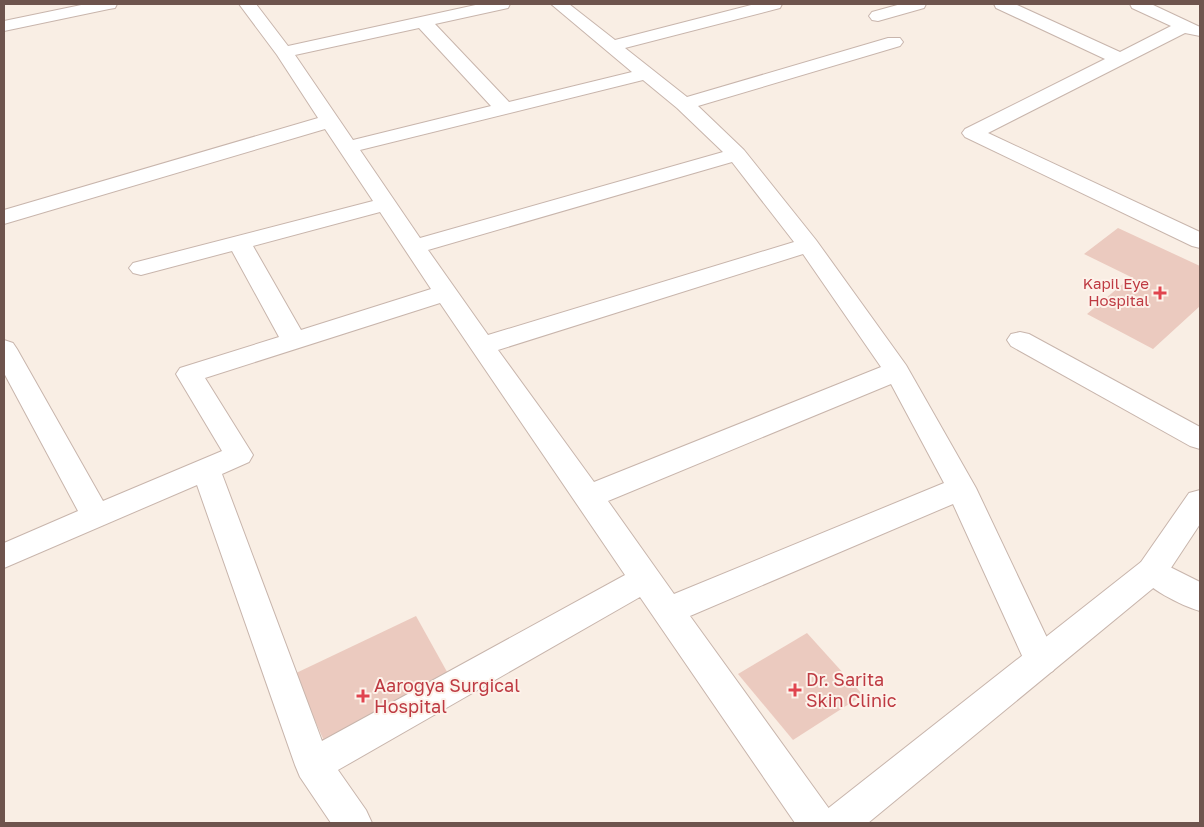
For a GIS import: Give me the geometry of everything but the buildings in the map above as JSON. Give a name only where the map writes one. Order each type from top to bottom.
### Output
[{"type":"street","points":[[4,26],[109,4]]},
{"type":"street","points":[[247,4],[284,52],[445,293],[817,823]]},
{"type":"street","points":[[284,52],[422,21],[473,7],[502,4]]},
{"type":"street","points":[[559,4],[684,104],[736,154],[808,245],[898,371],[961,488],[1041,661]]},
{"type":"street","points":[[612,46],[774,4]]},
{"type":"street","points":[[878,16],[918,4]]},
{"type":"street","points":[[1002,4],[1120,59]]},
{"type":"street","points":[[1138,4],[1192,30]]},
{"type":"street","points":[[422,21],[505,109]]},
{"type":"street","points":[[1192,30],[1120,59],[972,133],[1200,241]]},
{"type":"street","points":[[684,104],[894,42]]},
{"type":"street","points":[[348,147],[646,74]]},
{"type":"street","points":[[4,217],[330,121]]},
{"type":"street","points":[[414,247],[736,154]]},
{"type":"street","points":[[141,268],[386,204]]},
{"type":"street","points":[[238,242],[294,341]]},
{"type":"street","points":[[482,346],[808,245]]},
{"type":"street","points":[[4,556],[239,455],[189,374],[445,293]]},
{"type":"street","points":[[1020,340],[1200,439]]},
{"type":"street","points":[[4,349],[14,391],[96,516]]},
{"type":"street","points":[[588,497],[898,371]]},
{"type":"street","points":[[206,469],[313,765],[353,823]]},
{"type":"street","points":[[668,611],[961,488]]},
{"type":"street","points":[[839,823],[1152,572],[1200,502]]},
{"type":"street","points":[[1152,572],[1200,598]]},
{"type":"street","points":[[313,765],[645,579]]},
{"type":"place","name":"Kapil Eye Hospital","points":[[1160,293]]},
{"type":"place","name":"Dr. Sarita Skin Clinic","points":[[795,690]]},
{"type":"place","name":"Aarogya Surgical Hospital","points":[[363,696]]}]
